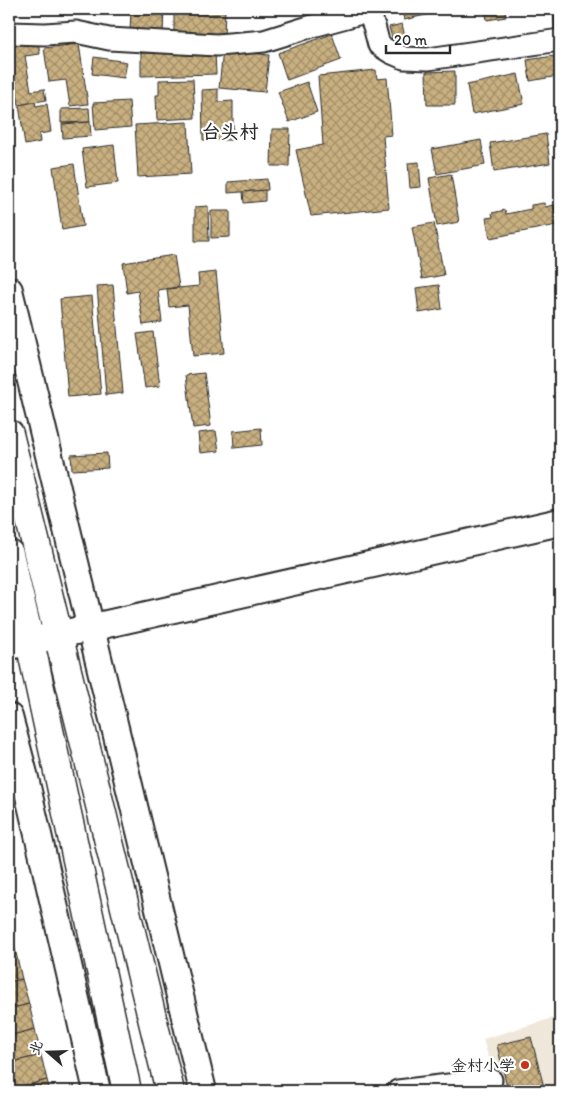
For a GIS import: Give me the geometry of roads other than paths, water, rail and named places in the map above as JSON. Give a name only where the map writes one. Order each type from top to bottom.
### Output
[{"type":"main road","points":[[9,434],[170,1091]]},
{"type":"main road","points":[[9,554],[19,644],[127,1091]]},
{"type":"street","points":[[9,33],[44,34],[76,32],[109,39],[217,45],[264,41],[361,13],[370,16],[379,45],[404,58],[428,59],[560,40]]},
{"type":"street","points":[[9,290],[13,323],[203,1091]]},
{"type":"street","points":[[19,644],[560,522]]},
{"type":"street","points":[[9,717],[24,774],[96,1091]]},
{"type":"street","points":[[398,1091],[491,1080]]},
{"type":"place","name":"金村小学","points":[[525,1065]]},
{"type":"district","name":"台头村","points":[[230,131]]}]
